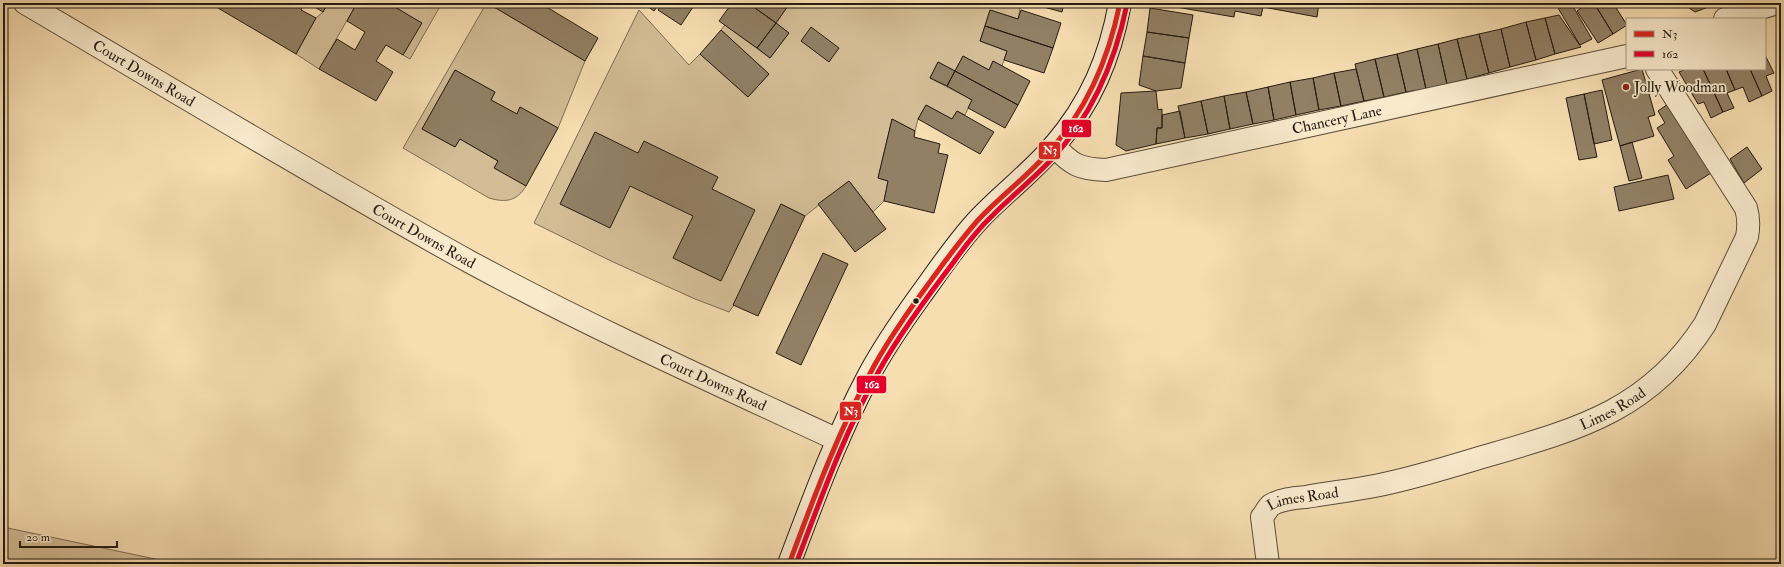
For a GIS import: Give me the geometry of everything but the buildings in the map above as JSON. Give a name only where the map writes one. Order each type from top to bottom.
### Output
[{"type":"street","name":"Court Downs Road","points":[[25,3],[343,190],[477,265],[606,332],[838,440]]},
{"type":"street","points":[[789,564],[838,440],[879,357],[923,291],[979,219],[1054,146],[1078,115],[1103,67],[1111,43],[1120,3]]},
{"type":"street","points":[[1728,18],[1777,3]]},
{"type":"street","name":"Chancery Lane","points":[[1054,146],[1069,161],[1081,167],[1106,170],[1626,56]]},
{"type":"street","name":"Limes Road","points":[[1268,564],[1262,517],[1270,506],[1287,500],[1370,487],[1432,472],[1525,445],[1574,428],[1606,415],[1635,398],[1654,384],[1673,366],[1697,337],[1705,324],[1746,237],[1749,227],[1749,218],[1746,208],[1658,70]]},
{"type":"shaded area","points":[[328,3],[357,3],[319,69],[296,54],[316,18],[323,12]]},
{"type":"shaded area","points":[[388,3],[442,3],[410,59],[403,55],[421,23]]},
{"type":"shaded area","points":[[790,3],[1021,3],[1018,19],[990,10],[980,41],[1007,51],[1002,66],[993,61],[989,70],[963,56],[955,71],[938,62],[930,78],[972,100],[965,115],[957,111],[952,119],[926,105],[918,119],[915,131],[892,119],[878,178],[888,181],[884,201],[873,212],[849,181],[805,216],[781,204],[734,305],[729,312],[695,299],[611,261],[534,223],[639,10],[689,65],[700,54],[748,97],[769,74],[721,30],[725,25],[770,58],[789,33],[776,23]]},
{"type":"shaded area","points":[[486,4],[489,4],[585,61],[558,128],[520,107],[517,114],[491,100],[495,92],[455,70],[422,129],[455,147],[460,139],[498,161],[526,186],[519,195],[510,200],[495,200],[489,198],[403,148]]},
{"type":"shaded area","points":[[3,527],[179,564],[3,564]]},
{"type":"transit line","name":"N3","points":[[789,564],[838,439],[874,366],[916,301],[966,234],[988,210],[1045,156],[1072,122],[1084,104],[1102,65],[1120,3]]},
{"type":"transit line","name":"162","points":[[796,564],[824,490],[856,416],[867,392],[888,355],[934,289],[987,220],[1037,174],[1066,143],[1090,107],[1100,88],[1116,47],[1127,4]]},
{"type":"place","name":"Jolly Woodman","points":[[1626,87]]}]
